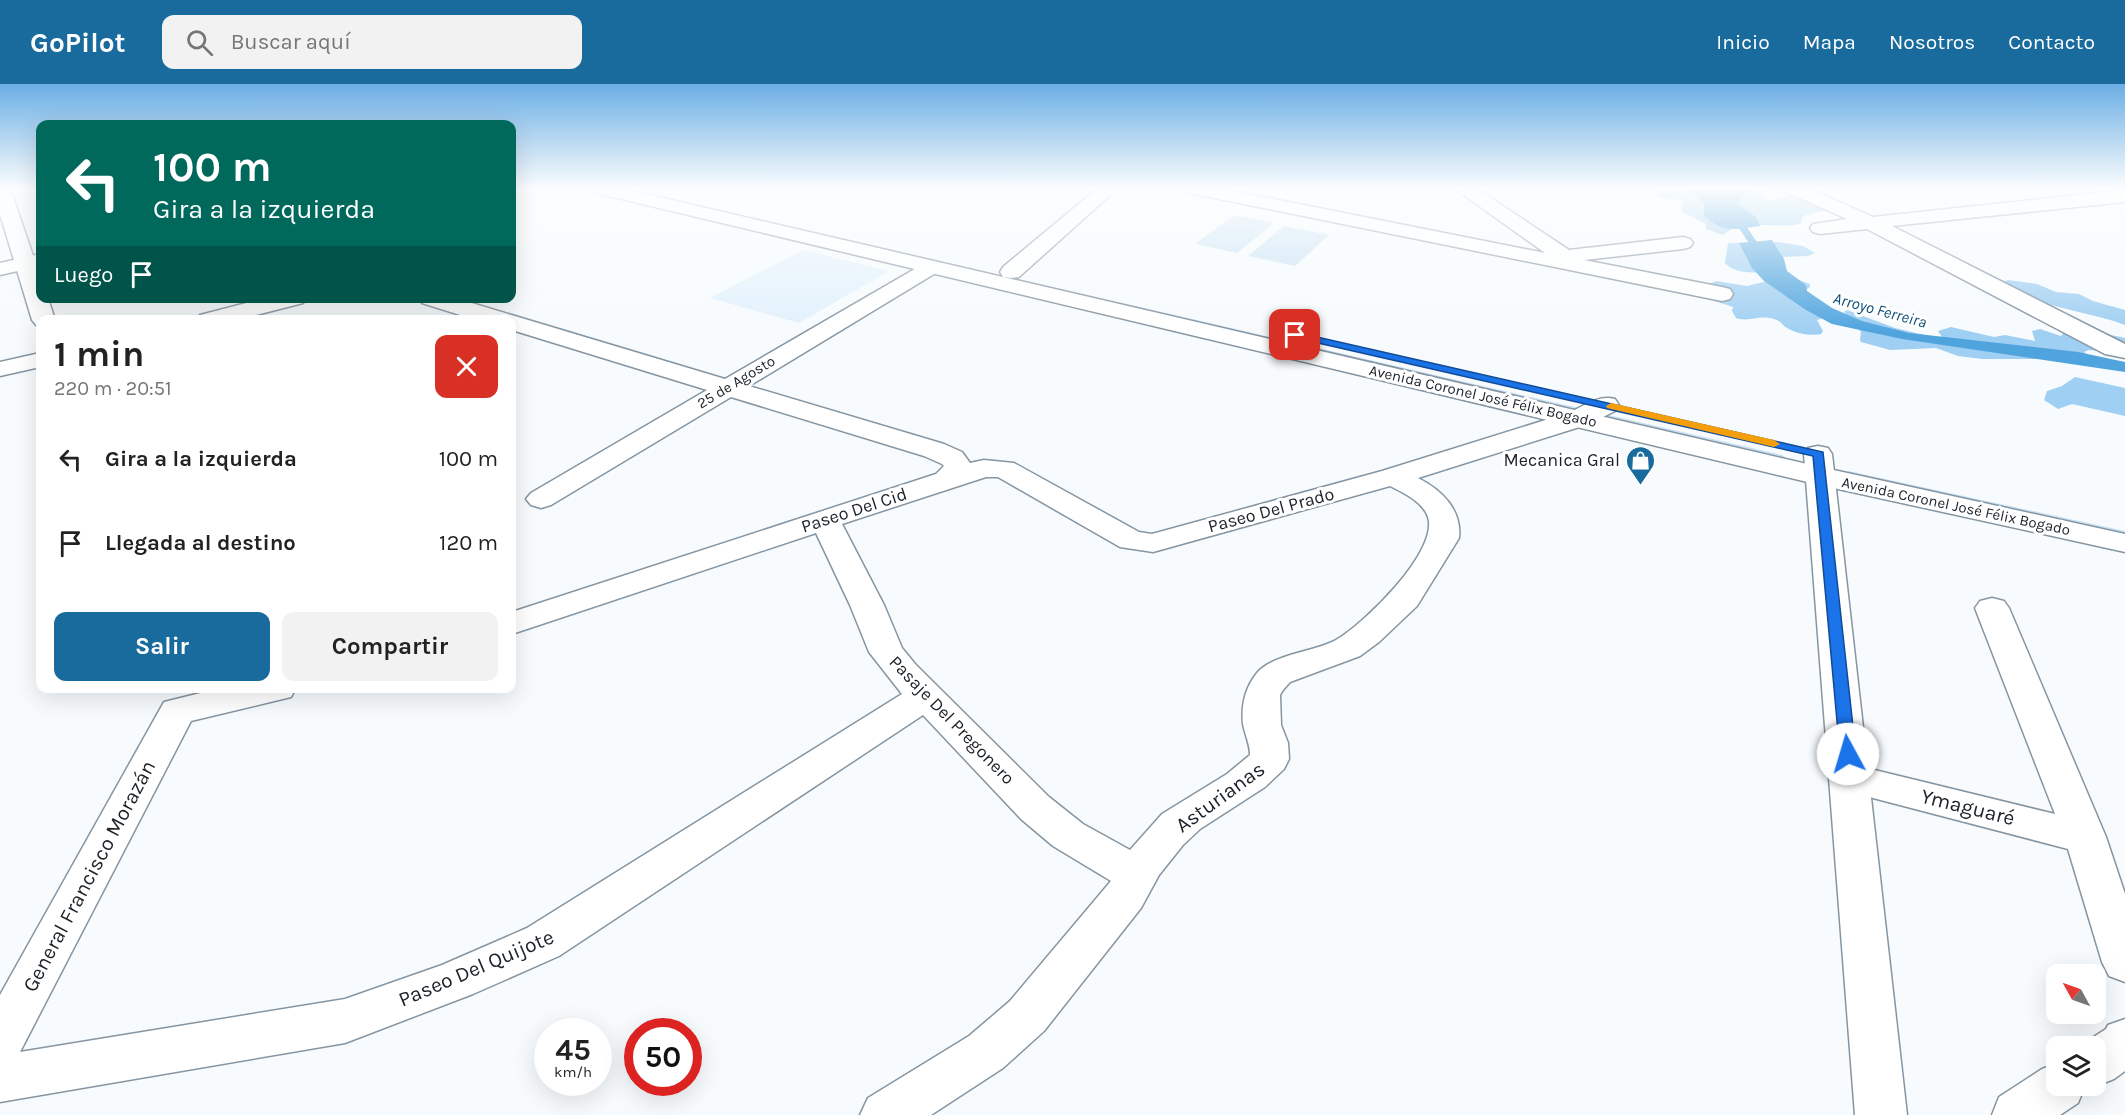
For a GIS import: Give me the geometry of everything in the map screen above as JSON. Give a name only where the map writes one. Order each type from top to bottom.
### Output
[{"type":"street","points":[[22,236],[33,262],[36,278]]},
{"type":"street","name":"Avenida Coronel José Félix Bogado","points":[[801,236],[1580,418],[2125,522]]},
{"type":"street","name":"Avenida Coronel José Félix Bogado","points":[[855,236],[1606,405],[1819,465],[2125,543]]},
{"type":"street","points":[[1011,272],[1053,236]]},
{"type":"street","points":[[1443,236],[1569,260],[1722,294]]},
{"type":"street","points":[[1534,236],[1569,260],[1683,243]]},
{"type":"street","points":[[1896,236],[2113,349],[2125,351]]},
{"type":"street","points":[[0,269],[33,262]]},
{"type":"street","name":"25 de Agosto","points":[[541,500],[932,267]]},
{"type":"street","points":[[228,315],[275,303]]},
{"type":"street","points":[[446,303],[485,315]]},
{"type":"street","points":[[516,324],[934,450],[952,458],[959,467],[946,480]]},
{"type":"street","points":[[0,369],[36,361]]},
{"type":"street","name":"Paseo Del Prado","points":[[946,480],[984,468],[1004,469],[1131,540],[1153,543],[1392,477],[1580,418],[1606,405]]},
{"type":"street","points":[[1819,465],[1881,1115]]},
{"type":"street","name":"Asturianas","points":[[886,1115],[986,1052],[1027,1016],[1126,895],[1136,874],[1176,826],[1252,778],[1270,759],[1269,743],[1262,725],[1262,695],[1277,674],[1348,648],[1367,634],[1405,598],[1444,538],[1447,527],[1442,510],[1408,483],[1392,477]]},
{"type":"street","name":"Paseo Del Cid","points":[[516,622],[631,587],[824,519],[946,480]]},
{"type":"street","name":"Pasaje Del Pregonero","points":[[824,519],[867,605],[886,652],[1035,808],[1068,835],[1136,874]]},
{"type":"street","points":[[1992,608],[2085,837],[2125,962]]},
{"type":"street","name":"General Francisco Morazán","points":[[0,1042],[177,711],[256,693]]},
{"type":"street","name":"Paseo Del Quijote","points":[[0,1079],[345,1021],[457,980],[543,942],[926,696]]},
{"type":"street","name":"Ymaguaré","points":[[1850,778],[2085,837]]},
{"type":"street","points":[[2106,1056],[2123,1045],[2125,1041]]},
{"type":"street","points":[[2017,1114],[2046,1095]]},
{"type":"shaded area","points":[[822,236],[832,236],[1782,455],[1788,459]]},
{"type":"shaded area","points":[[1206,236],[1258,236],[1237,253],[1195,244]]},
{"type":"shaded area","points":[[1272,236],[1328,236],[1295,266],[1248,256]]},
{"type":"shaded area","points":[[1772,240],[1784,259],[1787,271],[1806,285],[1807,291],[1832,308],[1862,321],[1909,333],[2078,352],[2125,362],[2125,372],[1902,339],[1832,324],[1806,310],[1764,281],[1752,268],[1739,243]]},
{"type":"shaded area","points":[[1778,242],[1803,246],[1815,253],[1808,256],[1782,257],[1761,273],[1737,270],[1725,263],[1728,243]]},
{"type":"shaded area","points":[[803,250],[889,271],[799,323],[710,298]]},
{"type":"shaded area","points":[[1788,276],[1810,284],[1806,290],[1823,318],[1817,320],[1823,331],[1821,334],[1809,335],[1797,332],[1769,318],[1736,318],[1732,311],[1733,307],[1712,300],[1708,285],[1716,281],[1747,286]]},
{"type":"shaded area","points":[[2008,280],[2037,284],[2056,292],[2079,294],[2093,301],[2125,310],[2125,325],[2046,304],[2003,282]]},
{"type":"shaded area","points":[[1847,310],[1895,328],[1937,338],[1942,337],[1938,331],[1951,327],[1994,337],[2005,335],[2035,341],[2032,331],[2040,329],[2061,336],[2065,331],[2092,331],[2125,338],[2125,353],[2089,350],[2084,352],[2087,354],[2047,359],[1982,359],[1958,356],[1936,348],[1890,350],[1861,342],[1861,332],[1844,312]]},
{"type":"shaded area","points":[[2075,377],[2125,388],[2125,416],[2072,404],[2058,409],[2044,400],[2047,391],[2062,386]]},
{"type":"shaded area","points":[[1848,471],[2125,531],[2125,536],[1850,474]]},
{"type":"waterway","name":"Arroyo Ferreira","points":[[1749,236],[1759,252]]},
{"type":"slow traffic","points":[[1611,406],[1774,444]]},
{"type":"place","name":"Mecanica Gral","points":[[1641,486]]},
{"type":"route","points":[[1295,335],[1818,454],[1848,754]]}]
